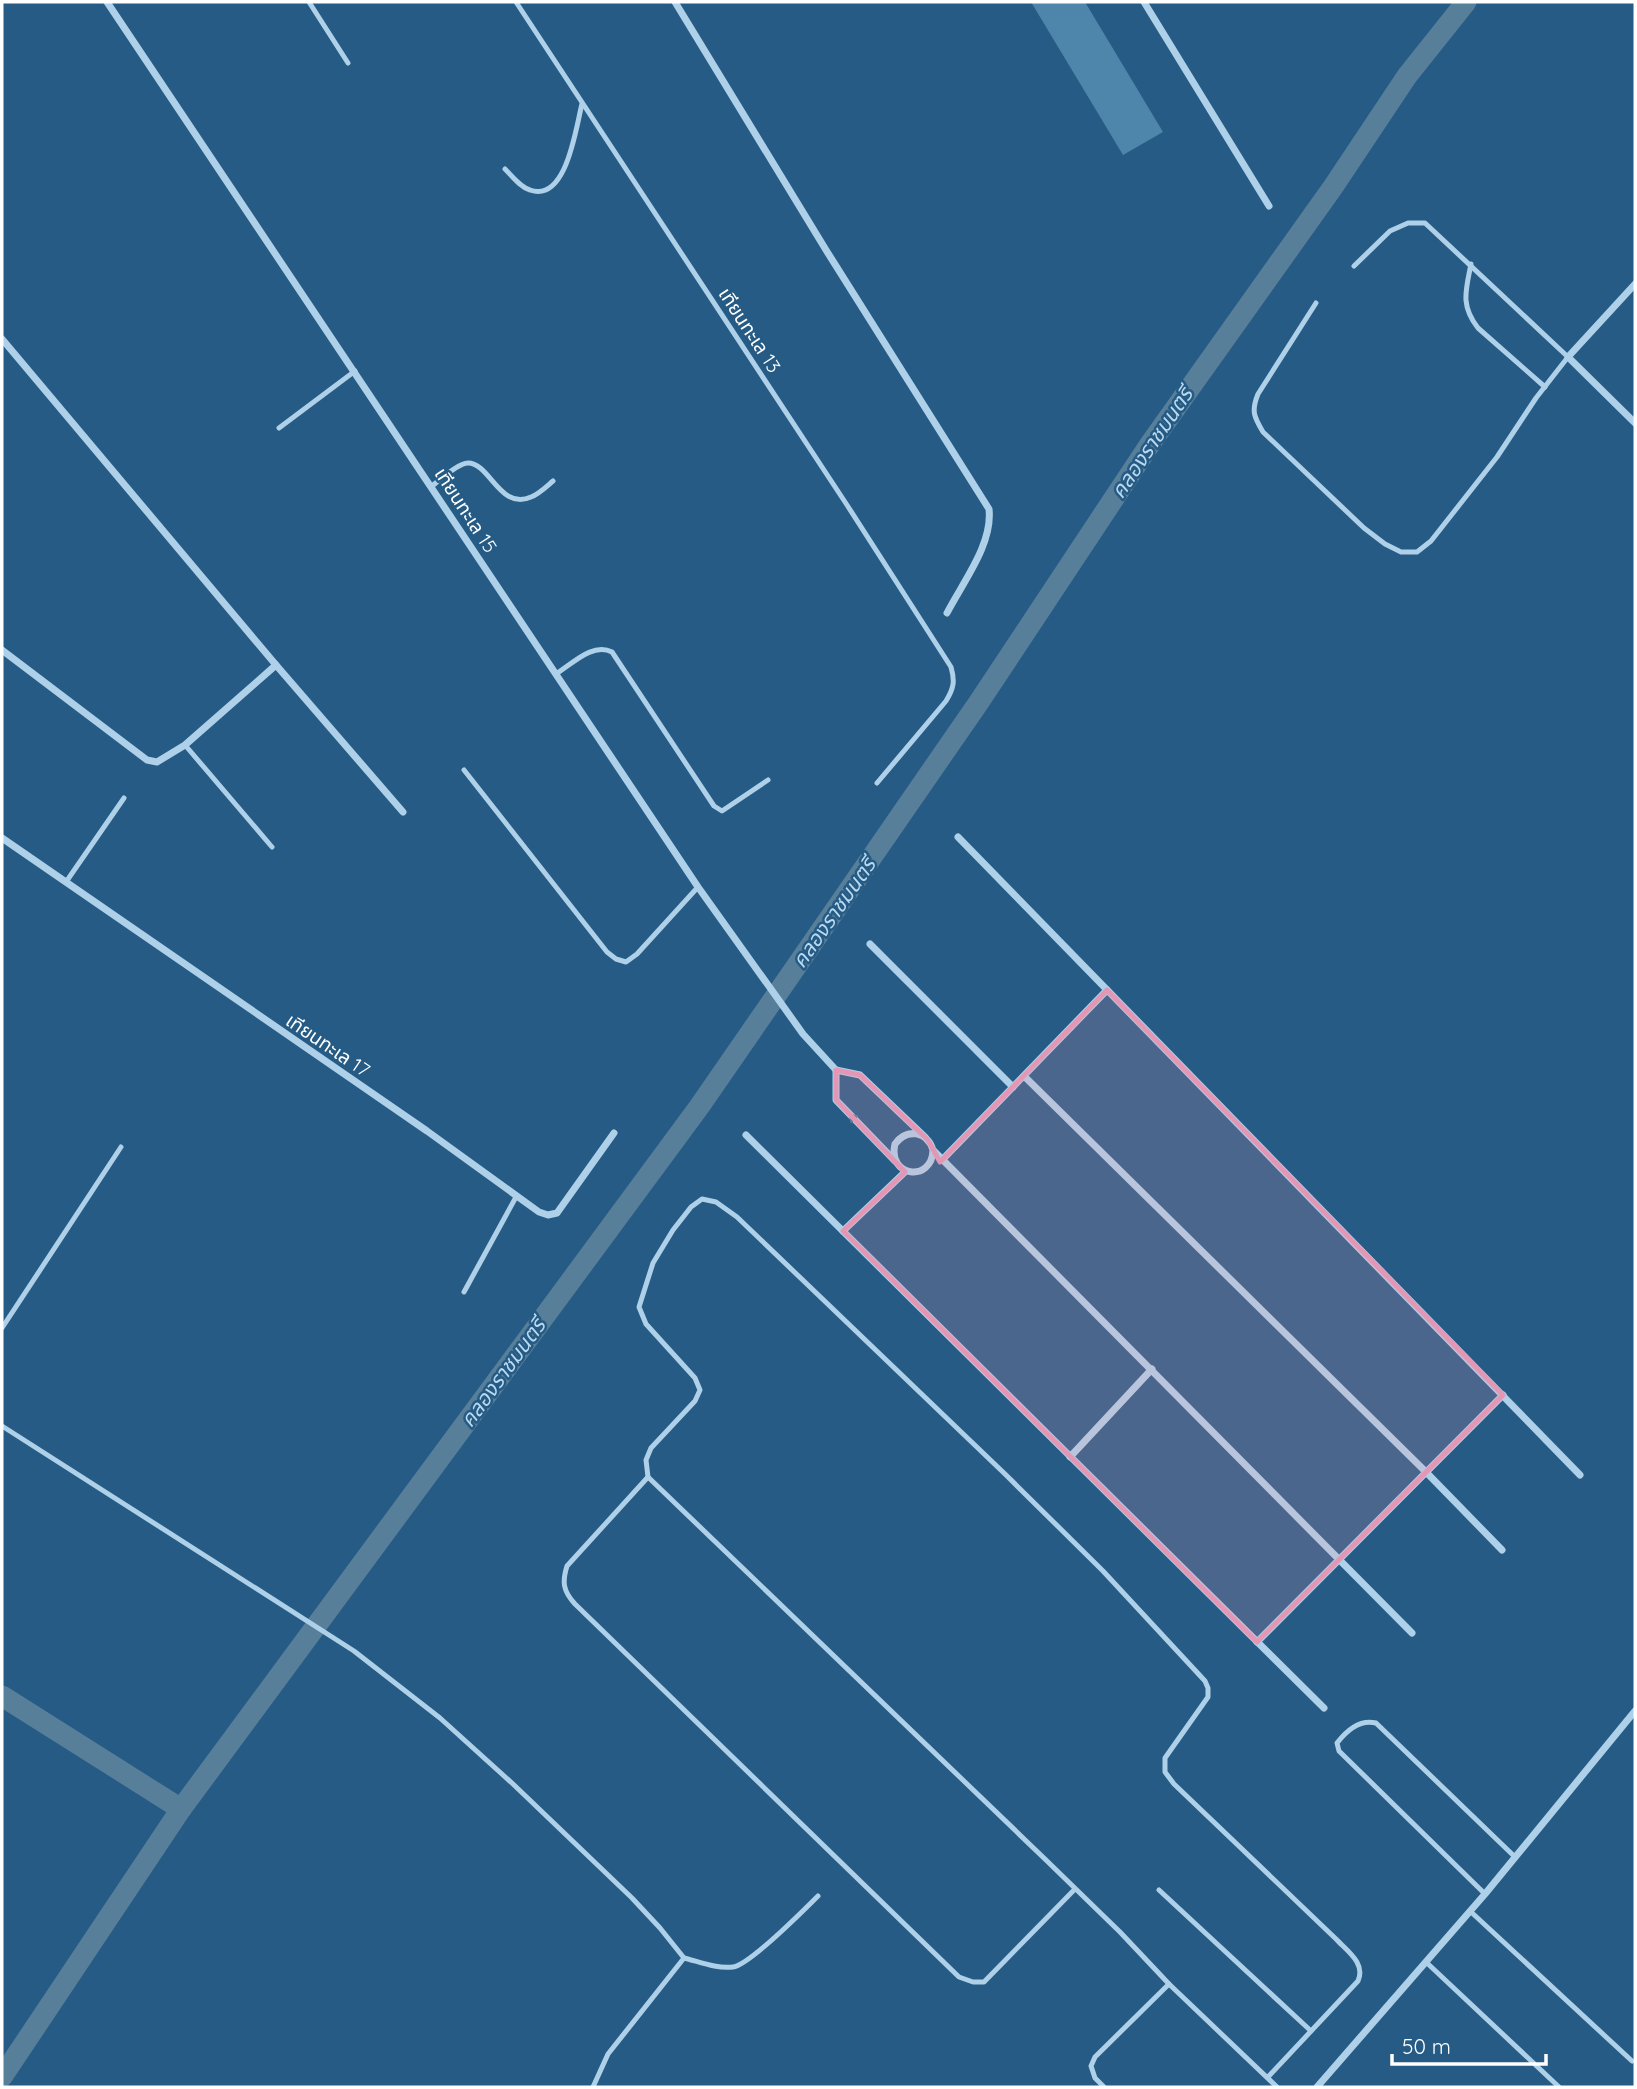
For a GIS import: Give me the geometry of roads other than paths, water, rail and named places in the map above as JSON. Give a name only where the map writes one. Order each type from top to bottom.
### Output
[{"type":"street","name":"เทียนทะเล 15","points":[[107,2],[698,887],[803,1034],[835,1070]]},
{"type":"street","points":[[675,2],[826,250],[989,509],[987,538],[947,613]]},
{"type":"street","points":[[1144,2],[1269,206]]},
{"type":"street","points":[[1635,284],[1568,356],[1635,423]]},
{"type":"street","points":[[2,339],[403,812]]},
{"type":"street","points":[[2,650],[147,760],[157,762],[186,744],[276,665]]},
{"type":"street","points":[[958,837],[1580,1475]]},
{"type":"street","name":"เทียนทะเล 17","points":[[2,838],[539,1212],[557,1213],[614,1133]]},
{"type":"street","points":[[870,944],[1013,1087]]},
{"type":"street","points":[[943,1159],[1107,990]]},
{"type":"street","points":[[933,1150],[931,1161],[923,1170],[906,1171],[897,1164],[836,1100],[835,1070],[860,1075],[925,1137],[933,1150],[1412,1633]]},
{"type":"street","points":[[1025,1077],[1502,1550]]},
{"type":"street","points":[[897,1164],[894,1151],[900,1138],[912,1133],[925,1137]]},
{"type":"street","points":[[746,1135],[1324,1708]]},
{"type":"street","points":[[843,1231],[906,1171]]},
{"type":"street","points":[[1070,1457],[1152,1369]]},
{"type":"street","points":[[1257,1642],[1503,1395]]},
{"type":"street","points":[[1317,2087],[1471,1911],[1635,1711]]},
{"type":"lane","points":[[309,2],[348,63]]},
{"type":"lane","name":"เทียนทะเล 13","points":[[516,2],[951,667],[954,688],[946,701],[877,783]]},
{"type":"lane","points":[[505,169],[529,190],[538,191],[550,187],[561,177],[567,164],[582,104]]},
{"type":"lane","points":[[1316,303],[1258,394],[1253,415],[1263,432],[1364,528],[1401,552],[1417,552],[1431,541],[1497,457],[1568,356],[1425,223],[1408,223],[1390,231],[1354,266]]},
{"type":"lane","points":[[1471,264],[1465,302],[1471,318],[1478,328],[1545,387]]},
{"type":"lane","points":[[279,428],[355,371]]},
{"type":"lane","points":[[432,486],[461,464],[470,462],[479,467],[499,489],[515,498],[532,497],[554,481]]},
{"type":"lane","points":[[556,674],[594,650],[604,648],[612,652],[714,806],[722,811],[768,780]]},
{"type":"lane","points":[[186,744],[272,847]]},
{"type":"lane","points":[[464,770],[607,952],[616,959],[626,962],[637,954],[698,887]]},
{"type":"lane","points":[[66,882],[124,798]]},
{"type":"lane","points":[[2,1328],[121,1147]]},
{"type":"lane","points":[[464,1292],[516,1197]]},
{"type":"lane","points":[[1268,2077],[1358,1981],[1361,1970],[1358,1962],[1174,1784],[1165,1772],[1164,1758],[1209,1697],[1205,1681],[1103,1571],[737,1217],[716,1202],[702,1199],[691,1207],[673,1230],[653,1263],[639,1307],[646,1324],[695,1378],[700,1390],[695,1401],[651,1448],[646,1460],[648,1477],[1277,2087]]},
{"type":"lane","points":[[2,1426],[291,1609],[354,1651],[440,1718],[632,1898],[684,1958],[719,1967],[737,1967],[772,1940],[818,1896]]},
{"type":"lane","points":[[648,1477],[567,1566],[563,1579],[565,1592],[959,1977],[973,1982],[984,1982],[1075,1889]]},
{"type":"lane","points":[[1485,1894],[1339,1751],[1337,1743],[1340,1738],[1359,1723],[1376,1723],[1515,1857]]},
{"type":"lane","points":[[1159,1889],[1311,2031]]},
{"type":"lane","points":[[1471,1911],[1632,2061]]},
{"type":"lane","points":[[593,2087],[608,2054],[684,1958]]},
{"type":"lane","points":[[1426,1962],[1559,2087]]},
{"type":"lane","points":[[1104,2087],[1095,2078],[1091,2066],[1095,2057],[1169,1984]]},
{"type":"waterway","name":"คลองราชมนตรี","points":[[181,1809],[699,1107],[979,702],[1150,444],[1333,187],[1407,76],[1466,2]]},
{"type":"waterway","points":[[2,1696],[181,1809],[2,2077]]}]
